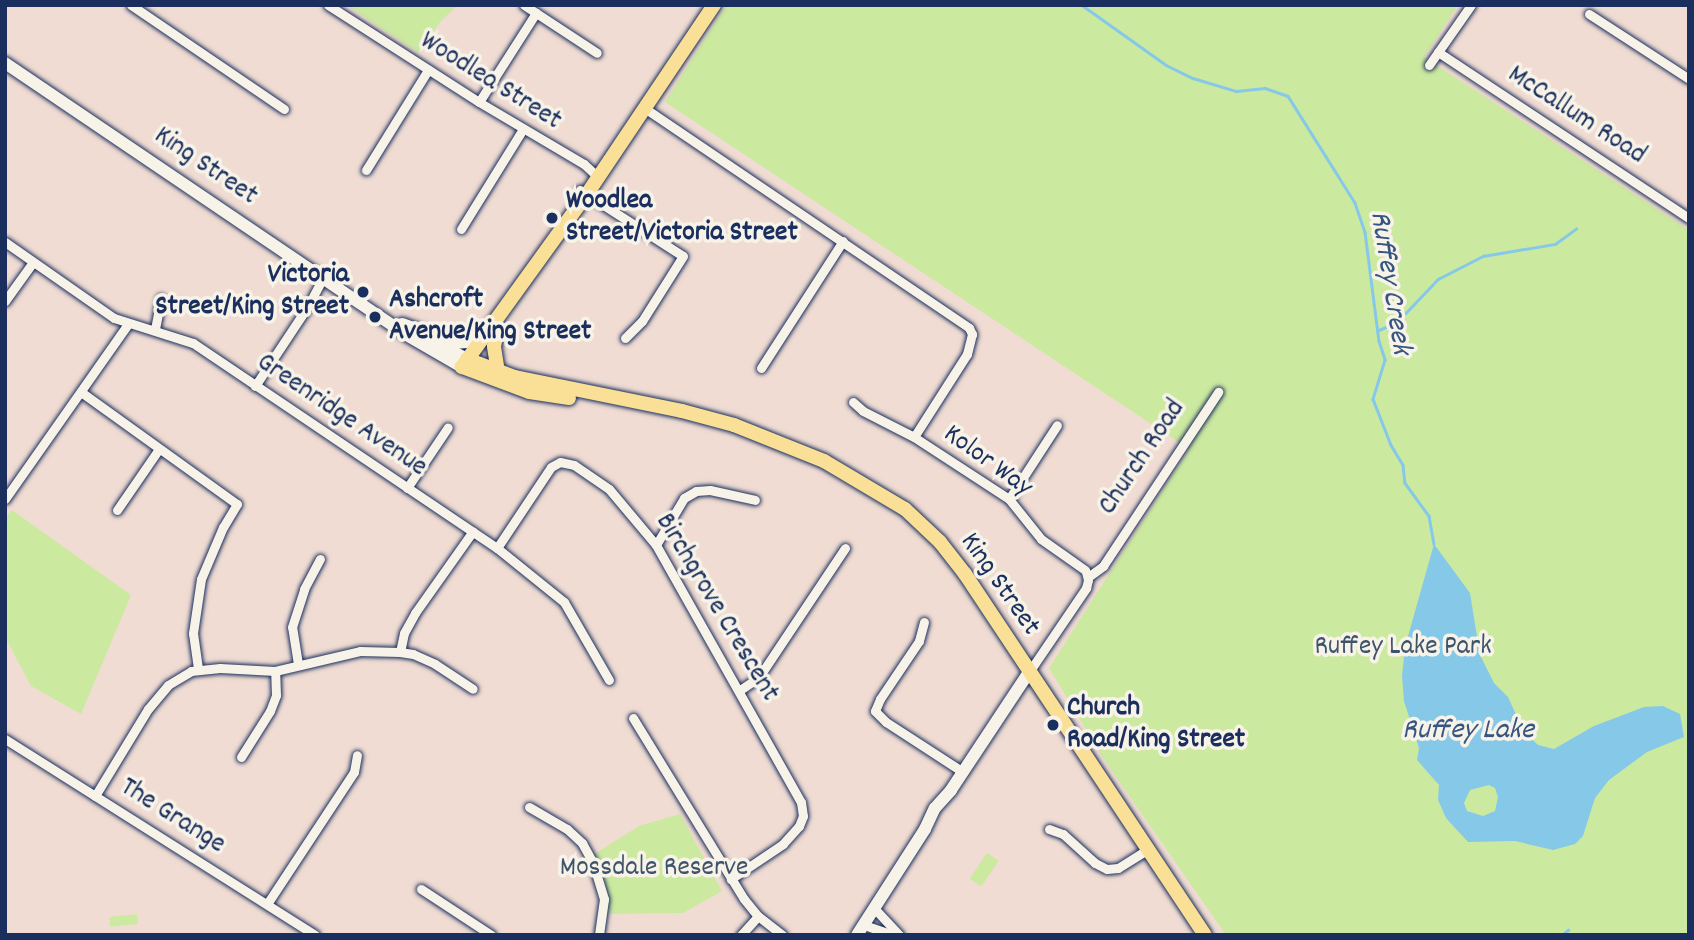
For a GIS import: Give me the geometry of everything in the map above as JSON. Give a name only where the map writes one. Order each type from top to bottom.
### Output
[{"type":"main road","points":[[470,366],[480,341],[554,237],[593,173],[714,5]]},
{"type":"main road","name":"King Street","points":[[5,63],[429,349],[540,394],[604,403],[640,404]]},
{"type":"main road","points":[[470,366],[498,329],[554,237]]},
{"type":"main road","name":"King Street","points":[[377,312],[402,324],[470,366],[699,415],[752,431],[824,461],[892,500],[918,521],[951,555],[1205,935]]},
{"type":"main road","points":[[402,324],[455,343],[480,341]]},
{"type":"main road","points":[[498,329],[495,346],[498,372]]},
{"type":"main road","name":"Church Road","points":[[861,930],[925,829],[935,808],[951,790],[1029,672]]},
{"type":"street","points":[[131,5],[284,109]]},
{"type":"street","name":"Woodlea Street","points":[[328,5],[593,173]]},
{"type":"street","points":[[524,5],[597,53]]},
{"type":"street","points":[[1429,65],[1471,5]]},
{"type":"street","points":[[479,102],[536,13]]},
{"type":"street","points":[[1589,14],[1689,79]]},
{"type":"street","name":"McCallum Road","points":[[1438,52],[1689,218]]},
{"type":"street","points":[[366,170],[428,70]]},
{"type":"street","points":[[642,106],[963,323],[972,334],[967,354],[914,437]]},
{"type":"street","points":[[461,229],[523,129]]},
{"type":"street","points":[[583,192],[683,256],[642,321],[625,338]]},
{"type":"street","points":[[761,368],[843,241]]},
{"type":"street","name":"Greenridge Avenue","points":[[5,243],[104,312],[128,324],[155,329],[193,343],[497,548],[564,602],[609,680]]},
{"type":"street","points":[[5,300],[33,262]]},
{"type":"street","points":[[254,386],[327,278]]},
{"type":"street","points":[[155,329],[161,299]]},
{"type":"street","points":[[5,499],[128,324]]},
{"type":"street","points":[[81,392],[237,503],[223,527],[201,579],[193,633],[198,669]]},
{"type":"street","name":"Church Road","points":[[1029,672],[1086,588],[1086,573],[1109,553],[1217,392]]},
{"type":"street","name":"Kolor Way","points":[[853,402],[863,411],[914,437],[1009,499],[1041,540],[1086,573]]},
{"type":"street","points":[[1009,499],[1057,425]]},
{"type":"street","points":[[407,488],[448,427]]},
{"type":"street","points":[[117,510],[159,449]]},
{"type":"street","name":"Birchgrove Crescent","points":[[497,548],[551,467],[561,463],[574,465],[609,489],[656,545],[801,802],[803,816],[799,826],[783,844],[731,878]]},
{"type":"street","points":[[656,545],[684,498],[696,491],[710,490],[755,500]]},
{"type":"street","points":[[400,652],[404,633],[415,613],[473,531]]},
{"type":"street","points":[[740,690],[759,677],[845,548]]},
{"type":"street","points":[[298,664],[292,627],[304,589],[320,559]]},
{"type":"street","points":[[924,622],[919,640],[870,712],[963,772]]},
{"type":"street","points":[[95,796],[148,709],[168,685],[198,669],[275,671],[360,651],[400,652],[413,654],[435,664],[473,689]]},
{"type":"street","points":[[241,757],[270,711],[276,695],[275,671]]},
{"type":"street","points":[[633,718],[731,878],[758,916],[782,935]]},
{"type":"street","name":"The Grange","points":[[5,739],[315,935]]},
{"type":"street","points":[[267,904],[354,772],[357,755]]},
{"type":"street","points":[[529,807],[567,829],[582,843],[593,863],[604,899],[599,935]]},
{"type":"street","points":[[1049,829],[1063,834],[1095,863],[1107,869],[1118,868],[1148,849]]},
{"type":"street","points":[[421,889],[491,935]]},
{"type":"street","points":[[874,908],[899,935]]},
{"type":"street","points":[[741,935],[758,916]]},
{"type":"street","points":[[861,930],[893,935]]},
{"type":"green space","points":[[346,5],[458,5],[440,22],[419,53]]},
{"type":"green space","name":"Ruffey Lake Park","points":[[726,5],[1458,5],[1424,57],[1689,230],[1689,935],[1226,935],[1103,758],[1049,668],[1189,449],[665,102]]},
{"type":"green space","points":[[12,510],[131,595],[81,714],[31,686],[5,637],[5,519]]},
{"type":"green space","name":"Mossdale Reserve","points":[[680,814],[722,891],[683,913],[609,914],[605,881],[593,855],[639,826]]},
{"type":"green space","points":[[987,853],[999,861],[981,887],[970,879]]},
{"type":"green space","points":[[137,914],[138,924],[110,927],[109,917]]},
{"type":"water","name":"Ruffey Lake","points":[[1434,544],[1470,593],[1480,655],[1494,683],[1508,697],[1524,732],[1538,745],[1554,749],[1594,726],[1644,707],[1663,706],[1680,714],[1684,737],[1647,752],[1609,780],[1595,798],[1583,836],[1575,844],[1553,850],[1515,841],[1468,842],[1446,818],[1438,800],[1439,785],[1417,760],[1419,748],[1404,701],[1402,676],[1405,647]],"holes":[[[1489,785],[1495,788],[1498,797],[1495,811],[1483,816],[1467,811],[1464,803],[1470,790]]]},
{"type":"waterway","name":"Ruffey Creek","points":[[1082,5],[1166,65],[1193,78],[1236,91],[1265,88],[1288,96],[1355,203],[1365,232],[1379,341],[1385,360],[1373,399],[1391,445],[1403,465],[1405,483],[1429,516],[1434,544]]},
{"type":"waterway","points":[[1377,331],[1398,321],[1438,279],[1483,256],[1555,244],[1576,229]]},
{"type":"waterway","name":"Ruffey Creek","points":[[1562,935],[1568,930]]},
{"type":"place","name":"Woodlea Street/Victoria Street","points":[[552,218]]},
{"type":"place","name":"Victoria Street/King Street","points":[[363,292]]},
{"type":"place","name":"Ashcroft Avenue/King Street","points":[[375,317]]},
{"type":"place","name":"Church Road/King Street","points":[[1053,725]]}]
